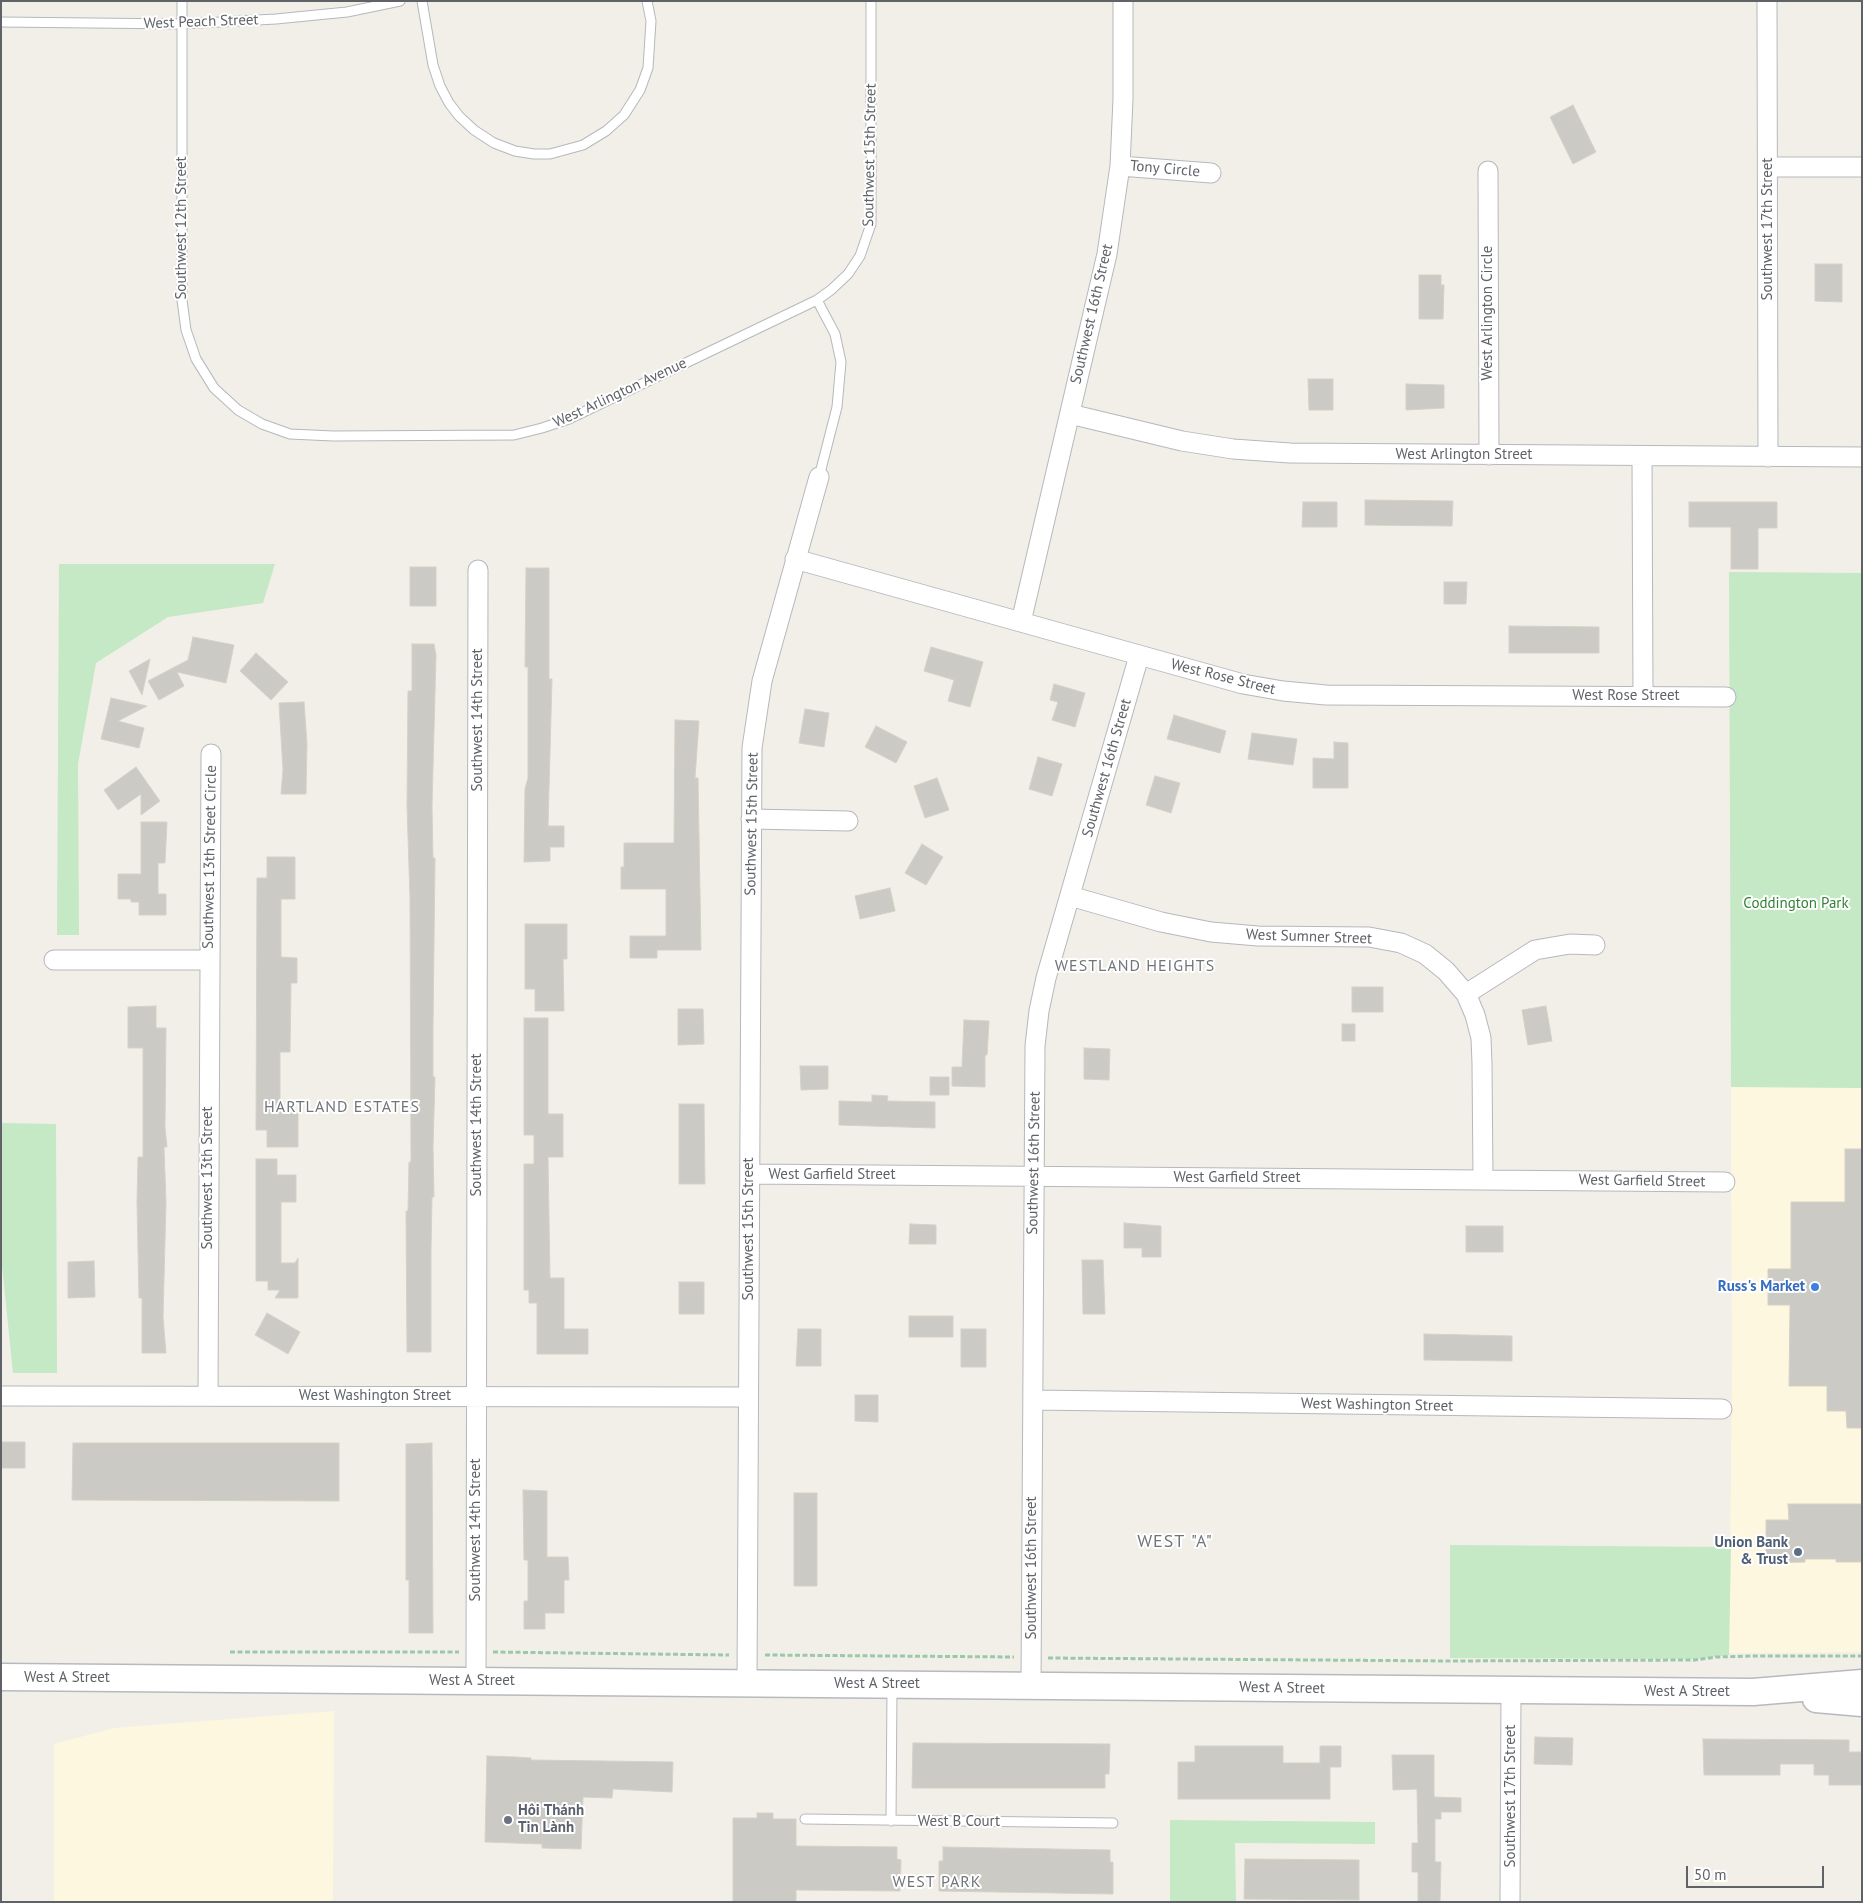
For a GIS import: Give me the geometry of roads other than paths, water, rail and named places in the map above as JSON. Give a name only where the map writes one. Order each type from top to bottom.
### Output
[{"type":"main road","name":"West A Street","points":[[1,1677],[1753,1692],[1862,1683]]},
{"type":"main road","name":"West A Street","points":[[1753,1692],[1862,1703]]},
{"type":"main road","points":[[1753,1692],[1862,1693]]},
{"type":"street","name":"Southwest 16th Street","points":[[1021,622],[1107,254],[1120,166],[1123,99],[1123,1]]},
{"type":"street","name":"Southwest 17th Street","points":[[1767,1],[1768,457]]},
{"type":"street","name":"Tony Circle","points":[[1120,166],[1210,173]]},
{"type":"street","points":[[1768,167],[1862,168]]},
{"type":"street","name":"West Arlington Circle","points":[[1488,171],[1489,455]]},
{"type":"street","name":"West Arlington Street","points":[[1070,414],[1182,441],[1233,449],[1290,453],[1862,457]]},
{"type":"street","points":[[1642,456],[1643,696]]},
{"type":"street","name":"Southwest 15th Street","points":[[747,1683],[752,748],[758,703],[818,477]]},
{"type":"street","name":"West Rose Street","points":[[795,559],[1139,656],[1243,684],[1284,691],[1326,695],[1726,697]]},
{"type":"street","name":"Southwest 14th Street","points":[[476,1681],[478,570]]},
{"type":"street","name":"Southwest 16th Street","points":[[1031,1685],[1035,1046],[1039,1011],[1139,656]]},
{"type":"street","name":"Southwest 13th Street Circle","points":[[209,960],[211,754]]},
{"type":"street","points":[[751,819],[848,821]]},
{"type":"street","name":"West Sumner Street","points":[[1070,896],[1161,922],[1211,932],[1258,936],[1369,937],[1401,943],[1425,954],[1446,971],[1466,994],[1475,1015],[1481,1038],[1482,1179]]},
{"type":"street","points":[[1466,994],[1534,950],[1570,944],[1595,945]]},
{"type":"street","points":[[54,960],[209,960]]},
{"type":"street","name":"Southwest 13th Street","points":[[208,1396],[209,960]]},
{"type":"street","name":"West Garfield Street","points":[[750,1174],[1725,1182]]},
{"type":"street","name":"West Washington Street","points":[[1,1396],[748,1397]]},
{"type":"street","name":"West Washington Street","points":[[1033,1400],[1722,1409]]},
{"type":"street","name":"Southwest 17th Street","points":[[1510,1902],[1511,1691]]},
{"type":"lane","name":"Southwest 12th Street","points":[[182,1],[182,300],[186,330],[196,359],[214,388],[238,410],[262,424]]},
{"type":"lane","name":"West Peach Street","points":[[1,22],[182,24],[347,12],[400,1]]},
{"type":"lane","points":[[422,1],[433,65],[440,86],[458,116],[474,130],[494,143],[515,151],[534,154],[550,154],[583,145],[624,115],[640,90],[648,68],[651,20],[647,1]]},
{"type":"lane","name":"Southwest 15th Street","points":[[818,477],[837,407],[841,362],[834,334],[817,300],[848,274],[860,256],[871,224],[871,1]]},
{"type":"lane","name":"West Arlington Avenue","points":[[262,424],[290,434],[514,435],[569,419],[817,300]]},
{"type":"lane","points":[[891,1821],[892,1684]]},
{"type":"lane","name":"West B Court","points":[[805,1819],[1113,1823]]},
{"type":"place","name":"Russ's Market","points":[[1815,1287]]},
{"type":"place","name":"Union Bank & Trust","points":[[1798,1552]]},
{"type":"place","name":"Hôi Thánh Tin Lành","points":[[508,1820]]},
{"type":"district","name":"WESTLAND HEIGHTS","points":[[1135,966]]},
{"type":"district","name":"HARTLAND ESTATES","points":[[342,1107]]},
{"type":"district","name":"WEST \"A\"","points":[[1175,1542]]},
{"type":"district","name":"WEST PARK","points":[[937,1882]]},
{"type":"park label","name":"Coddington Park","points":[[1796,904]]}]
